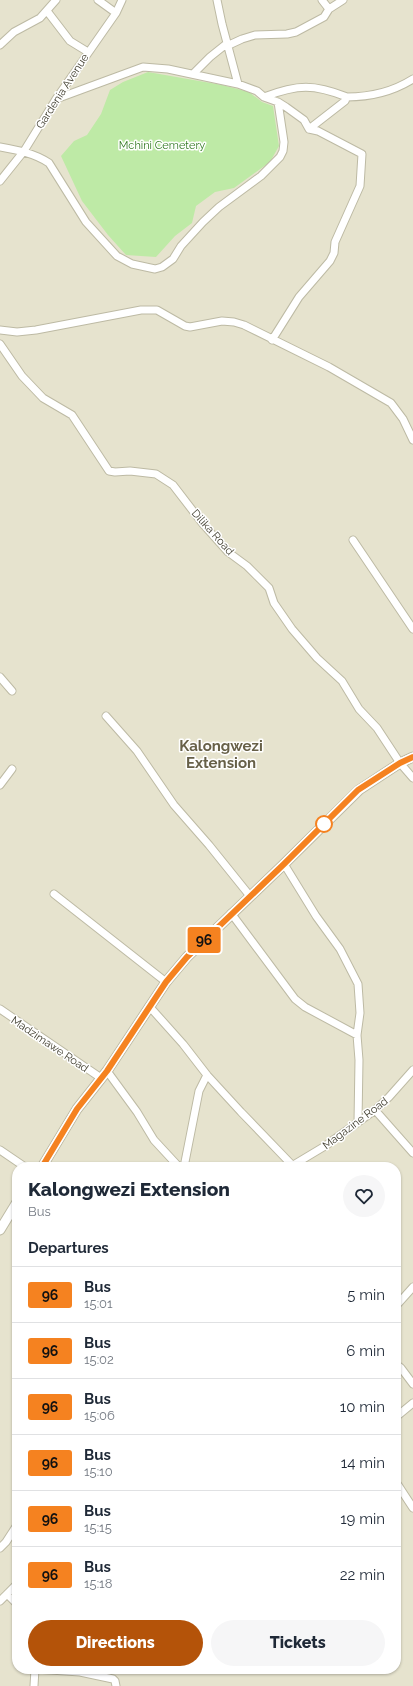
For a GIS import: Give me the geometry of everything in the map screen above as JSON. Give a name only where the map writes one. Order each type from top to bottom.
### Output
[{"type":"street","points":[[0,45],[8,36],[32,21],[40,18],[56,0]]},
{"type":"street","points":[[98,0],[116,13]]},
{"type":"street","name":"Gardenia Avenue","points":[[0,181],[24,151],[56,99],[116,13],[122,0]]},
{"type":"street","points":[[217,0],[238,84]]},
{"type":"street","points":[[322,0],[329,9]]},
{"type":"street","points":[[193,74],[225,45],[229,45],[255,35],[287,34],[296,32],[324,16],[329,9],[343,0]]},
{"type":"street","points":[[47,11],[70,41],[88,52]]},
{"type":"street","points":[[56,99],[143,67],[168,69],[238,84],[257,91],[264,97],[278,102],[304,120],[309,129],[318,131],[362,154],[360,186],[335,242],[332,258],[299,297],[272,340]]},
{"type":"street","points":[[264,97],[279,91],[306,87],[325,88],[347,97],[376,94],[413,79]]},
{"type":"street","points":[[309,129],[345,101],[347,97]]},
{"type":"street","points":[[0,147],[24,151],[42,158],[49,163],[86,222],[117,256],[132,264],[155,269],[167,264],[203,222],[219,207],[261,176],[280,157],[284,142],[278,102]]},
{"type":"street","points":[[0,330],[17,332],[36,330],[140,310],[151,310],[163,313],[185,326],[190,327],[222,321],[234,322],[244,325],[328,368],[391,403],[403,419],[413,440]]},
{"type":"street","name":"Dilika Road","points":[[0,344],[22,376],[43,398],[72,415],[109,471],[130,471],[156,474],[173,485],[203,524],[228,552],[247,566],[269,588],[274,603],[292,629],[317,658],[342,681],[359,708],[377,728],[400,763]]},
{"type":"street","points":[[353,540],[413,628]]},
{"type":"street","points":[[0,678],[12,691]]},
{"type":"street","points":[[106,716],[137,751],[174,805],[209,845],[250,896]]},
{"type":"street","points":[[46,1162],[77,1109],[104,1075],[166,982],[187,957],[284,864],[358,790],[400,763],[413,757]]},
{"type":"street","points":[[400,763],[413,778]]},
{"type":"street","points":[[0,785],[12,769]]},
{"type":"street","points":[[284,864],[316,916],[340,949],[355,976],[360,996],[360,1013],[357,1035],[359,1060],[358,1122]]},
{"type":"street","points":[[54,894],[166,982]]},
{"type":"street","points":[[231,914],[295,999],[305,1007],[357,1035]]},
{"type":"street","points":[[149,1006],[183,1044],[207,1075],[288,1162]]},
{"type":"street","name":"Madzimawe Road","points":[[0,1009],[104,1075],[137,1112],[154,1140],[174,1162]]},
{"type":"street","name":"Magazine Road","points":[[299,1162],[326,1146],[375,1110],[413,1070]]},
{"type":"street","points":[[185,1162],[199,1091],[207,1075]]},
{"type":"street","points":[[375,1110],[413,1154]]},
{"type":"street","points":[[0,1150],[18,1162]]},
{"type":"street","points":[[0,1230],[12,1210]]},
{"type":"street","points":[[401,1300],[413,1287]]},
{"type":"street","points":[[401,1368],[413,1384]]},
{"type":"street","points":[[401,1413],[413,1403]]},
{"type":"street","points":[[401,1490],[413,1508]]},
{"type":"street","points":[[0,1548],[12,1533]]},
{"type":"street","points":[[0,1601],[12,1589]]},
{"type":"street","points":[[7,1594],[12,1599]]},
{"type":"street","points":[[34,1686],[35,1674]]},
{"type":"street","points":[[89,1674],[113,1679],[116,1686]]},
{"type":"shaded area","points":[[0,0],[413,0],[413,1686],[0,1686]]},
{"type":"green space","name":"Mchini Cemetery","points":[[148,72],[222,85],[249,92],[262,102],[273,106],[279,146],[270,162],[234,188],[215,192],[196,206],[192,223],[175,236],[156,257],[126,255],[108,235],[82,201],[61,156],[74,141],[87,135],[101,114],[110,90],[123,82]]},
{"type":"bus line","name":"96","points":[[45,1162],[77,1109],[107,1071],[166,982],[187,957],[284,864],[358,790],[400,763],[413,757]]},
{"type":"district","name":"Kalongwezi Extension","points":[[221,754]]}]
